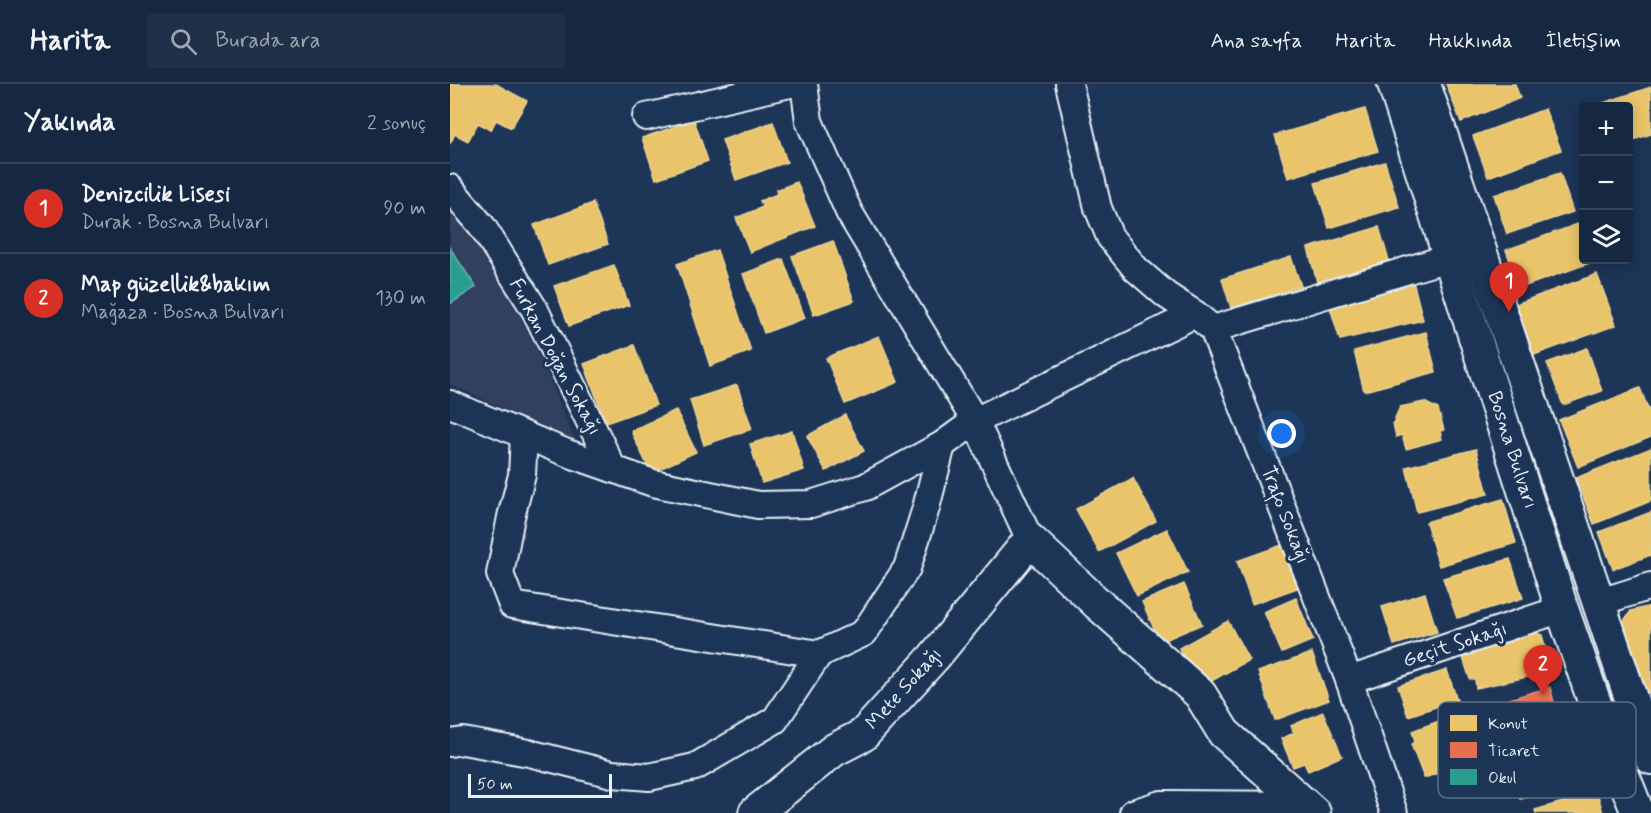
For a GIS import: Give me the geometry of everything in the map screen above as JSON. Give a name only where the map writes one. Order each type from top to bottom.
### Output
[{"type":"main road","name":"Bosna Bulvarı","points":[[1394,84],[1562,609],[1594,702]]},
{"type":"main road","name":"Bosna Bulvarı","points":[[1424,84],[1631,702]]},
{"type":"main road","points":[[1029,540],[1200,694],[1224,733],[1309,809]]},
{"type":"main road","name":"Mete Sokağı","points":[[755,813],[834,750],[863,735],[934,657],[1029,540]]},
{"type":"main road","name":"Bosna Bulvarı","points":[[1636,715],[1651,758]]},
{"type":"main road","name":"Bosna Bulvarı","points":[[1632,798],[1638,813]]},
{"type":"street","points":[[646,117],[790,84]]},
{"type":"street","points":[[804,84],[809,121],[849,212],[975,421],[1029,540]]},
{"type":"street","points":[[1069,84],[1098,208],[1110,237],[1136,269],[1166,296],[1204,321]]},
{"type":"street","name":"Furkan Doğan Sokağı","points":[[450,188],[482,226],[535,310],[613,469]]},
{"type":"street","points":[[454,412],[524,435],[567,453],[653,483],[758,505],[811,504],[865,487],[942,445],[975,421],[1204,321],[1451,257]]},
{"type":"street","name":"Trafo Sokağı","points":[[1204,321],[1349,680],[1394,813]]},
{"type":"street","points":[[524,435],[522,475],[500,574],[512,605],[819,654]]},
{"type":"street","points":[[450,743],[463,741],[529,753],[612,774],[649,777],[695,767],[775,720],[819,654],[864,633],[907,568],[926,508],[942,445]]},
{"type":"street","points":[[1597,603],[1651,586]]},
{"type":"street","name":"Geçit Sokağı","points":[[1349,680],[1562,609]]},
{"type":"street","points":[[1133,813],[1161,804],[1309,809]]},
{"type":"shaded area","points":[[450,203],[476,226],[536,348],[576,442],[450,384]]},
{"type":"building: Konut","points":[[450,84],[496,84],[527,101],[511,128],[496,120],[491,130],[478,123],[468,141],[455,134],[450,144]]},
{"type":"building: Konut","points":[[1446,84],[1515,84],[1520,98],[1461,122]]},
{"type":"building: Konut","points":[[1651,87],[1651,134],[1633,140],[1633,102],[1606,102]]},
{"type":"building: Konut","points":[[1365,109],[1378,151],[1288,178],[1275,135]]},
{"type":"building: Konut","points":[[1545,109],[1561,150],[1488,177],[1473,136]]},
{"type":"building: Konut","points":[[694,120],[708,161],[656,179],[642,138]]},
{"type":"building: Konut","points":[[773,122],[787,162],[736,180],[722,140]]},
{"type":"building: Konut","points":[[1385,162],[1399,207],[1329,228],[1315,183]]},
{"type":"building: Konut","points":[[1560,173],[1573,212],[1507,234],[1494,195]]},
{"type":"building: Konut","points":[[797,182],[815,226],[750,252],[736,218],[763,207],[760,201],[777,194],[776,190]]},
{"type":"building: Konut","points":[[593,203],[608,244],[548,265],[534,225]]},
{"type":"building: Konut","points":[[1578,224],[1579,264],[1586,264],[1520,288],[1506,250]]},
{"type":"building: Konut","points":[[1379,227],[1389,261],[1317,282],[1308,248]]},
{"type":"building: Konut","points":[[833,241],[854,301],[814,315],[792,256]]},
{"type":"building: Konut","points":[[717,250],[751,351],[710,366],[677,264]]},
{"type":"building: Konut","points":[[1291,257],[1301,286],[1231,308],[1222,279]]},
{"type":"building: Konut","points":[[783,259],[805,318],[764,333],[743,274]]},
{"type":"building: Konut","points":[[614,265],[629,305],[569,326],[554,286]]},
{"type":"building: Konut","points":[[1597,274],[1616,325],[1534,355],[1516,304]]},
{"type":"building: Konut","points":[[1413,281],[1423,320],[1340,340],[1329,304]]},
{"type":"building: Konut","points":[[1426,332],[1436,372],[1364,391],[1354,351]]},
{"type":"building: Konut","points":[[879,336],[898,382],[845,404],[826,358]]},
{"type":"building: Konut","points":[[634,345],[656,405],[606,423],[584,364]]},
{"type":"building: Konut","points":[[1587,348],[1602,391],[1563,405],[1547,363]]},
{"type":"building: Konut","points":[[737,385],[752,429],[704,445],[690,400]]},
{"type":"building: Konut","points":[[1640,388],[1651,416],[1651,437],[1578,467],[1559,420]]},
{"type":"building: Konut","points":[[1424,402],[1438,409],[1444,430],[1440,431],[1442,439],[1406,449],[1402,435],[1396,437],[1393,423],[1396,422],[1395,418],[1400,407]]},
{"type":"building: Konut","points":[[676,410],[696,452],[651,473],[631,431]]},
{"type":"building: Konut","points":[[845,415],[864,451],[826,471],[807,436]]},
{"type":"building: Konut","points":[[792,431],[804,470],[762,483],[750,444]]},
{"type":"building: Konut","points":[[1651,448],[1651,501],[1594,524],[1576,478]]},
{"type":"building: Konut","points":[[1476,449],[1488,494],[1417,512],[1406,467]]},
{"type":"building: Konut","points":[[1133,478],[1156,521],[1099,552],[1076,509]]},
{"type":"building: Konut","points":[[1503,499],[1516,543],[1439,566],[1426,522]]},
{"type":"building: Konut","points":[[1651,512],[1651,555],[1613,569],[1599,532]]},
{"type":"building: Konut","points":[[1167,529],[1188,572],[1137,596],[1116,553]]},
{"type":"building: Konut","points":[[1285,544],[1300,587],[1252,604],[1237,561]]},
{"type":"building: Konut","points":[[1510,559],[1523,598],[1457,618],[1443,578]]},
{"type":"building: Konut","points":[[1184,584],[1202,624],[1160,642],[1142,602]]},
{"type":"building: Konut","points":[[1425,593],[1437,632],[1394,645],[1382,607]]},
{"type":"building: Konut","points":[[1296,598],[1313,640],[1282,653],[1264,612]]},
{"type":"building: Konut","points":[[1651,606],[1651,692],[1647,693],[1623,624],[1631,611]]},
{"type":"building: Konut","points":[[1228,621],[1249,660],[1201,687],[1179,648]]},
{"type":"building: Konut","points":[[1533,632],[1542,635],[1549,661],[1543,663],[1546,673],[1476,688],[1475,679],[1470,679],[1461,652]]},
{"type":"building: Konut","points":[[1312,653],[1329,700],[1275,720],[1258,672]]},
{"type":"building: Konut","points":[[1447,670],[1457,700],[1438,702],[1438,706],[1408,716],[1398,686]]},
{"type":"building: Konut","points":[[1323,712],[1342,756],[1308,771],[1304,763],[1293,767],[1281,739],[1294,733],[1291,726]]},
{"type":"building: Konut","points":[[1438,721],[1438,773],[1424,778],[1411,744],[1415,742],[1412,731]]},
{"type":"building: Konut","points":[[1576,798],[1599,798],[1603,813],[1536,813],[1535,810]]},
{"type":"building: Ticaret","points":[[1550,687],[1554,702],[1500,702]]},
{"type":"building: Okul","points":[[450,248],[476,287],[450,304]]},
{"type":"place","name":"Denizcilik Lisesi","points":[[1509,312]]},
{"type":"place","name":"Map güzellik&bakım","points":[[1543,695]]}]
